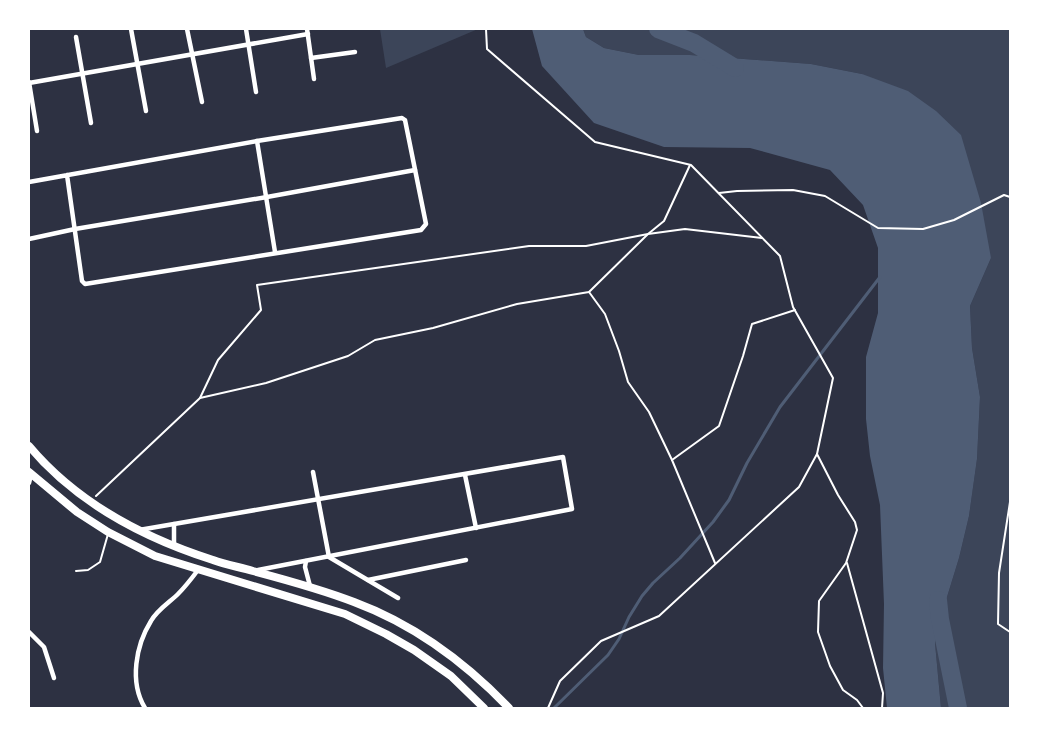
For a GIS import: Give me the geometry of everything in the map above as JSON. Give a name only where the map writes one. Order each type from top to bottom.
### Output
[{"type":"highway","points":[[29,446],[45,465],[91,501],[137,530],[213,561],[310,587],[355,602],[397,622],[438,647],[468,670],[509,708]]},
{"type":"highway","points":[[29,477],[108,532],[155,556],[345,614],[386,634],[414,650],[451,676],[484,708]]},
{"type":"street","points":[[131,29],[146,111]]},
{"type":"street","points":[[188,29],[202,102]]},
{"type":"street","points":[[246,29],[256,92]]},
{"type":"street","points":[[37,131],[29,83],[307,32],[314,79]]},
{"type":"street","points":[[76,37],[91,123]]},
{"type":"street","points":[[311,58],[355,52]]},
{"type":"street","points":[[29,182],[67,175],[257,141],[402,118],[405,120],[426,224],[425,228],[421,230],[85,284],[82,281],[67,175]]},
{"type":"street","points":[[257,141],[275,252]]},
{"type":"street","points":[[29,239],[75,229],[266,198],[416,170]]},
{"type":"street","points":[[137,530],[563,457],[572,509],[254,571]]},
{"type":"street","points":[[313,472],[329,556],[398,598]]},
{"type":"street","points":[[465,475],[476,528]]},
{"type":"street","points":[[174,524],[174,546]]},
{"type":"street","points":[[368,580],[466,560]]},
{"type":"street","points":[[306,561],[305,567],[310,587]]},
{"type":"street","points":[[145,708],[142,703],[136,676],[138,652],[152,620],[180,592],[198,570]]},
{"type":"street","points":[[29,632],[44,648],[54,678]]},
{"type":"lane","points":[[76,571],[88,570],[100,562],[108,532]]},
{"type":"path","points":[[486,29],[487,49],[596,142],[691,164],[780,256],[795,310],[833,378],[818,454],[800,487],[659,616],[601,641],[560,682],[548,708]]},
{"type":"path","points":[[200,398],[266,383],[348,356],[375,340],[433,328],[517,304],[589,292],[648,234],[664,221],[691,164]]},
{"type":"path","points":[[719,193],[793,190],[825,196],[878,228],[923,229],[954,220],[1004,195],[1010,197]]},
{"type":"path","points":[[91,501],[200,398],[218,360],[261,310],[258,285],[529,246],[586,246],[685,229],[762,238]]},
{"type":"path","points":[[589,292],[605,314],[628,382],[649,412],[672,460],[715,564]]},
{"type":"path","points":[[672,460],[719,426],[752,324],[795,310]]},
{"type":"path","points":[[818,454],[838,495],[855,522],[857,530],[846,563],[819,601],[818,632],[830,666],[843,690],[863,708]]},
{"type":"path","points":[[1010,502],[999,573],[998,624],[1010,632]]},
{"type":"path","points":[[846,563],[883,693],[882,708]]},
{"type":"shaded area","points":[[380,29],[478,29],[386,68]]},
{"type":"shaded area","points":[[532,29],[583,29],[586,37],[604,48],[639,55],[690,55],[811,64],[862,74],[908,91],[936,111],[961,135],[981,203],[991,258],[970,306],[972,348],[980,397],[977,459],[969,516],[935,643],[941,708],[887,708],[883,668],[884,604],[880,505],[870,456],[866,419],[866,357],[878,313],[878,248],[863,205],[830,170],[750,148],[664,147],[594,123],[542,66]]},
{"type":"shaded area","points":[[583,29],[1010,29],[1010,708],[941,708],[935,643],[969,516],[977,459],[980,397],[972,348],[970,306],[991,258],[862,74],[811,64],[690,55],[639,55],[604,48],[586,37]]},
{"type":"waterway","points":[[658,29],[694,43],[735,68]]},
{"type":"waterway","points":[[554,708],[608,655],[619,639],[629,617],[642,596],[713,522],[729,500],[747,463],[780,407],[880,277]]},
{"type":"waterway","points":[[938,600],[958,708]]}]
